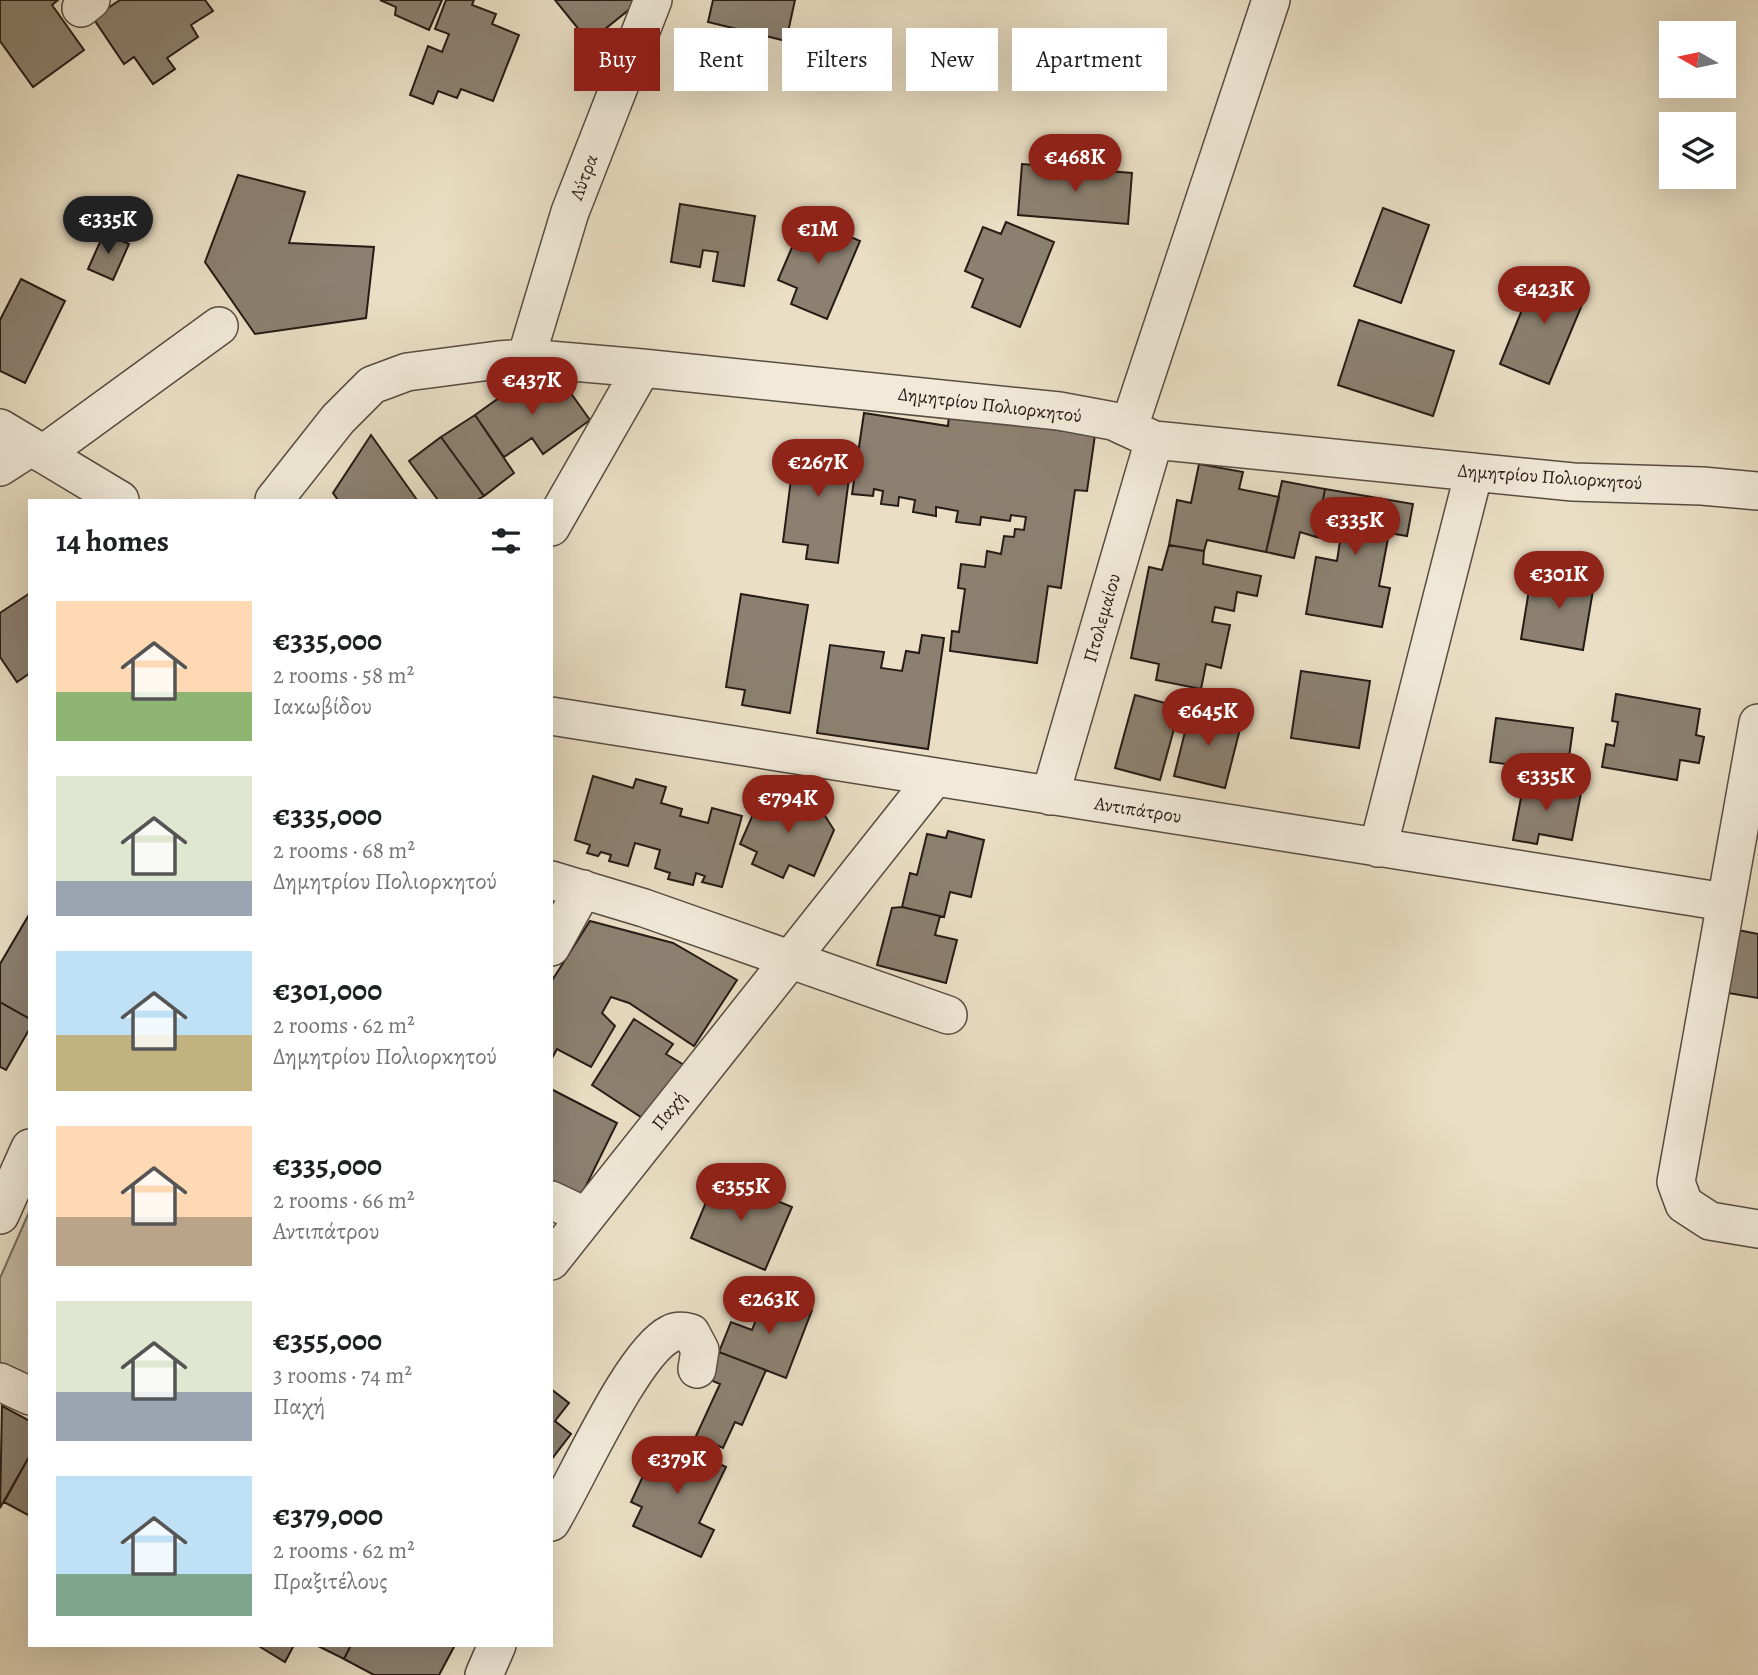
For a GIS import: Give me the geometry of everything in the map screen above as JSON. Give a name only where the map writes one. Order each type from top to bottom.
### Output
[{"type":"street","name":"Λύτρα","points":[[526,358],[570,212],[653,0]]},
{"type":"street","name":"Πτολεμαίου","points":[[1049,796],[1141,433],[1271,0]]},
{"type":"street","points":[[0,467],[37,450],[219,326]]},
{"type":"street","name":"Δημητρίου Πολιορκητού","points":[[275,499],[338,419],[372,384],[407,373],[526,358],[1059,411],[1113,421],[1141,433],[1474,472],[1573,482],[1702,486],[1758,491]]},
{"type":"street","points":[[553,524],[642,368]]},
{"type":"street","points":[[0,428],[118,499]]},
{"type":"street","points":[[1378,848],[1474,472]]},
{"type":"street","name":"Αντιπάτρου","points":[[553,716],[1725,902]]},
{"type":"street","points":[[1757,732],[1676,1182],[1684,1204],[1710,1221],[1758,1229]]},
{"type":"street","name":"Παχή","points":[[553,1258],[935,777]]},
{"type":"street","points":[[553,939],[567,885],[644,908],[948,1015]]},
{"type":"street","points":[[3,1198],[28,1152]]},
{"type":"street","points":[[553,1200],[585,1216]]},
{"type":"street","points":[[553,1518],[622,1392],[655,1346],[670,1334],[691,1333],[699,1350],[697,1369]]},
{"type":"street","points":[[0,1382],[28,1395]]},
{"type":"street","points":[[484,1675],[497,1647]]},
{"type":"shaded area","points":[[28,1215],[28,1381],[11,1373],[0,1363],[0,1278]]},
{"type":"building","points":[[0,0],[58,0],[52,5],[84,50],[33,87],[0,41]]},
{"type":"building","points":[[120,0],[205,0],[213,11],[191,25],[198,37],[167,58],[175,69],[153,84],[134,57],[124,64],[93,18]]},
{"type":"building","points":[[380,0],[442,0],[429,30],[395,15],[396,7]]},
{"type":"building","points":[[446,0],[474,0],[472,5],[496,14],[492,24],[519,35],[493,101],[461,89],[457,98],[438,91],[433,104],[410,95],[428,46],[442,52],[449,34],[435,29]]},
{"type":"building","points":[[555,0],[641,0],[606,28],[578,28]]},
{"type":"building","points":[[713,0],[795,0],[789,28],[782,28],[782,40],[768,37],[768,28],[733,28],[708,22]]},
{"type":"building","points":[[1022,164],[1132,173],[1128,224],[1018,215]]},
{"type":"building","points":[[238,175],[305,192],[289,243],[374,247],[366,318],[255,334],[205,262]]},
{"type":"building","points":[[680,204],[755,216],[744,286],[713,281],[718,252],[703,250],[700,267],[671,262]]},
{"type":"building","points":[[1383,208],[1429,225],[1401,303],[1354,286]]},
{"type":"building","points":[[805,217],[860,241],[827,319],[791,304],[797,288],[778,280]]},
{"type":"building","points":[[1006,222],[1054,242],[1020,327],[972,307],[983,279],[965,271],[983,227],[1001,234]]},
{"type":"building","points":[[104,233],[129,244],[113,280],[88,269]]},
{"type":"building","points":[[1539,268],[1589,288],[1549,384],[1500,364]]},
{"type":"building","points":[[21,279],[65,301],[25,383],[0,371],[0,320]]},
{"type":"building","points":[[1359,320],[1454,351],[1433,416],[1338,385]]},
{"type":"building","points":[[560,378],[590,420],[543,454],[532,438],[504,457],[475,415],[524,380],[535,396]]},
{"type":"building","points":[[864,413],[948,426],[949,415],[1095,435],[1087,491],[1075,490],[1061,588],[1048,586],[1037,663],[950,651],[952,631],[959,632],[965,589],[958,588],[961,564],[985,567],[987,551],[1001,554],[1004,536],[1014,537],[1015,529],[1024,530],[1026,517],[1011,515],[1010,521],[981,517],[980,525],[956,522],[958,511],[936,507],[936,516],[913,512],[915,500],[899,497],[898,506],[881,504],[883,491],[874,489],[873,496],[852,494]]},
{"type":"building","points":[[475,415],[514,473],[484,496],[441,437]]},
{"type":"building","points":[[371,435],[416,499],[337,499],[333,493]]},
{"type":"building","points":[[441,437],[484,496],[479,499],[437,499],[409,461]]},
{"type":"building","points":[[796,440],[853,447],[838,563],[806,559],[808,545],[783,542]]},
{"type":"building","points":[[1199,464],[1243,472],[1239,489],[1279,497],[1266,552],[1207,540],[1204,551],[1169,545],[1177,500],[1191,503]]},
{"type":"building","points":[[1282,481],[1325,489],[1316,537],[1300,532],[1294,558],[1266,552]]},
{"type":"building","points":[[1325,489],[1413,504],[1407,536],[1389,533],[1379,586],[1390,588],[1382,627],[1306,614],[1316,557],[1337,561],[1340,541],[1316,537]]},
{"type":"building","points":[[1169,545],[1204,551],[1203,564],[1261,576],[1257,596],[1237,592],[1234,611],[1215,607],[1212,622],[1230,625],[1221,668],[1206,664],[1201,689],[1156,680],[1159,664],[1131,658],[1149,567],[1162,570]]},
{"type":"building","points":[[1546,570],[1595,578],[1583,650],[1521,639],[1529,590],[1542,592]]},
{"type":"building","points":[[28,594],[28,674],[17,682],[0,657],[0,613]]},
{"type":"building","points":[[741,594],[808,605],[790,713],[742,705],[745,690],[726,687]]},
{"type":"building","points":[[922,635],[944,638],[928,749],[817,733],[830,645],[884,652],[881,668],[902,671],[906,651],[919,653]]},
{"type":"building","points":[[1301,671],[1370,681],[1359,748],[1291,738]]},
{"type":"building","points":[[1616,694],[1700,709],[1696,735],[1704,737],[1699,763],[1680,760],[1677,780],[1602,767],[1606,744],[1614,746],[1618,722],[1612,721]]},
{"type":"building","points":[[1135,695],[1180,707],[1160,780],[1115,768]]},
{"type":"building","points":[[1191,708],[1242,721],[1225,788],[1174,776]]},
{"type":"building","points":[[1496,718],[1573,728],[1567,772],[1490,762]]},
{"type":"building","points":[[593,776],[633,788],[636,779],[666,787],[661,803],[682,809],[680,816],[708,823],[712,808],[742,816],[722,887],[702,882],[705,876],[696,873],[693,885],[668,879],[670,873],[655,868],[660,850],[635,843],[628,866],[609,861],[611,855],[601,852],[598,856],[587,853],[590,845],[575,840]]},
{"type":"building","points":[[1524,782],[1581,793],[1572,840],[1539,834],[1537,844],[1513,840]]},
{"type":"building","points":[[783,792],[820,808],[834,830],[814,876],[789,865],[783,878],[752,864],[757,852],[740,844],[761,796],[778,803]]},
{"type":"building","points":[[948,831],[984,840],[971,897],[950,892],[944,917],[902,907],[910,873],[917,875],[927,834],[946,838]]},
{"type":"building","points":[[902,907],[940,916],[935,935],[957,940],[946,983],[877,965],[892,908]]},
{"type":"building","points":[[28,916],[28,1018],[0,1002],[0,964]]},
{"type":"building","points":[[590,921],[673,943],[737,980],[694,1046],[629,1003],[611,997],[602,1013],[615,1026],[591,1067],[557,1049],[553,1056],[553,979]]},
{"type":"building","points":[[1738,930],[1758,934],[1758,998],[1728,993]]},
{"type":"building","points":[[0,1002],[28,1018],[28,1032],[6,1070],[0,1067]]},
{"type":"building","points":[[634,1019],[673,1044],[666,1054],[684,1065],[647,1121],[592,1085]]},
{"type":"building","points":[[553,1090],[617,1123],[580,1198],[553,1185]]},
{"type":"building","points":[[717,1176],[792,1207],[765,1270],[691,1238]]},
{"type":"building","points":[[767,1291],[812,1310],[786,1378],[719,1352],[731,1322],[752,1330]]},
{"type":"building","points":[[719,1352],[766,1370],[742,1425],[735,1422],[723,1448],[696,1436],[720,1384],[708,1379]]},
{"type":"building","points":[[553,1391],[569,1403],[555,1421],[571,1434],[553,1457]]},
{"type":"building","points":[[2,1406],[28,1420],[28,1459],[0,1508]]},
{"type":"building","points":[[661,1437],[726,1467],[699,1523],[714,1530],[701,1557],[633,1526],[642,1507],[631,1502]]},
{"type":"building","points":[[28,1459],[28,1515],[4,1502]]},
{"type":"building","points":[[260,1647],[293,1647],[285,1662]]},
{"type":"building","points":[[320,1647],[350,1647],[344,1659]]},
{"type":"building","points":[[350,1647],[454,1647],[439,1675],[374,1675],[344,1659]]}]
